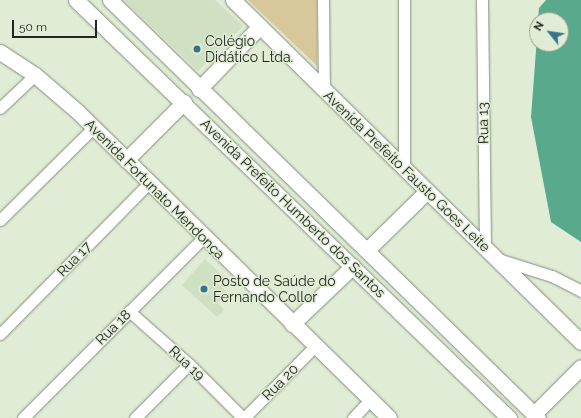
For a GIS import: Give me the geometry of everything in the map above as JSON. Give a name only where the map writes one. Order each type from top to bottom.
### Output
[{"type":"street","name":"Avenida Prefeito Humberto dos Santos","points":[[110,0],[199,89],[367,250],[536,416]]},
{"type":"street","name":"Avenida Prefeito Fausto Goes Leite","points":[[233,0],[581,342]]},
{"type":"street","points":[[323,0],[324,91]]},
{"type":"street","points":[[404,0],[404,167]]},
{"type":"street","name":"Rua 13","points":[[482,0],[485,246]]},
{"type":"street","name":"Avenida Prefeito Humberto dos Santos","points":[[79,1],[508,418]]},
{"type":"street","points":[[199,89],[259,27]]},
{"type":"street","name":"Avenida Fortunato Mendonça","points":[[0,52],[35,75],[94,127],[148,184],[389,418]]},
{"type":"street","points":[[0,108],[35,75]]},
{"type":"street","points":[[126,160],[184,102]]},
{"type":"street","points":[[0,220],[94,127]]},
{"type":"street","name":"Rua 17","points":[[0,334],[148,184]]},
{"type":"street","points":[[367,250],[427,191]]},
{"type":"street","name":"Rua 18","points":[[23,418],[203,238]]},
{"type":"street","points":[[498,259],[547,274],[581,291]]},
{"type":"street","points":[[292,324],[353,266]]},
{"type":"street","name":"Rua 19","points":[[129,311],[189,364],[244,418]]},
{"type":"street","name":"Rua 20","points":[[244,418],[315,346]]},
{"type":"street","points":[[135,418],[189,364]]},
{"type":"street","points":[[536,416],[581,367]]},
{"type":"street","points":[[353,418],[370,400]]},
{"type":"shaded area","name":"Colégio Didático Ltda.","points":[[124,0],[215,0],[243,26],[198,71]]},
{"type":"shaded area","points":[[248,0],[317,0],[317,66]]},
{"type":"shaded area","points":[[546,0],[581,0],[581,242],[551,222],[531,117],[536,52],[569,52],[569,12],[539,12],[539,8]]},
{"type":"shaded area","name":"Posto de Saúde do Fernando Collor","points":[[205,259],[224,277],[218,284],[227,292],[218,303],[224,310],[217,317],[182,285]]},
{"type":"place","name":"Colégio Didático Ltda.","points":[[197,49]]},
{"type":"place","name":"Posto de Saúde do Fernando Collor","points":[[204,289]]}]
